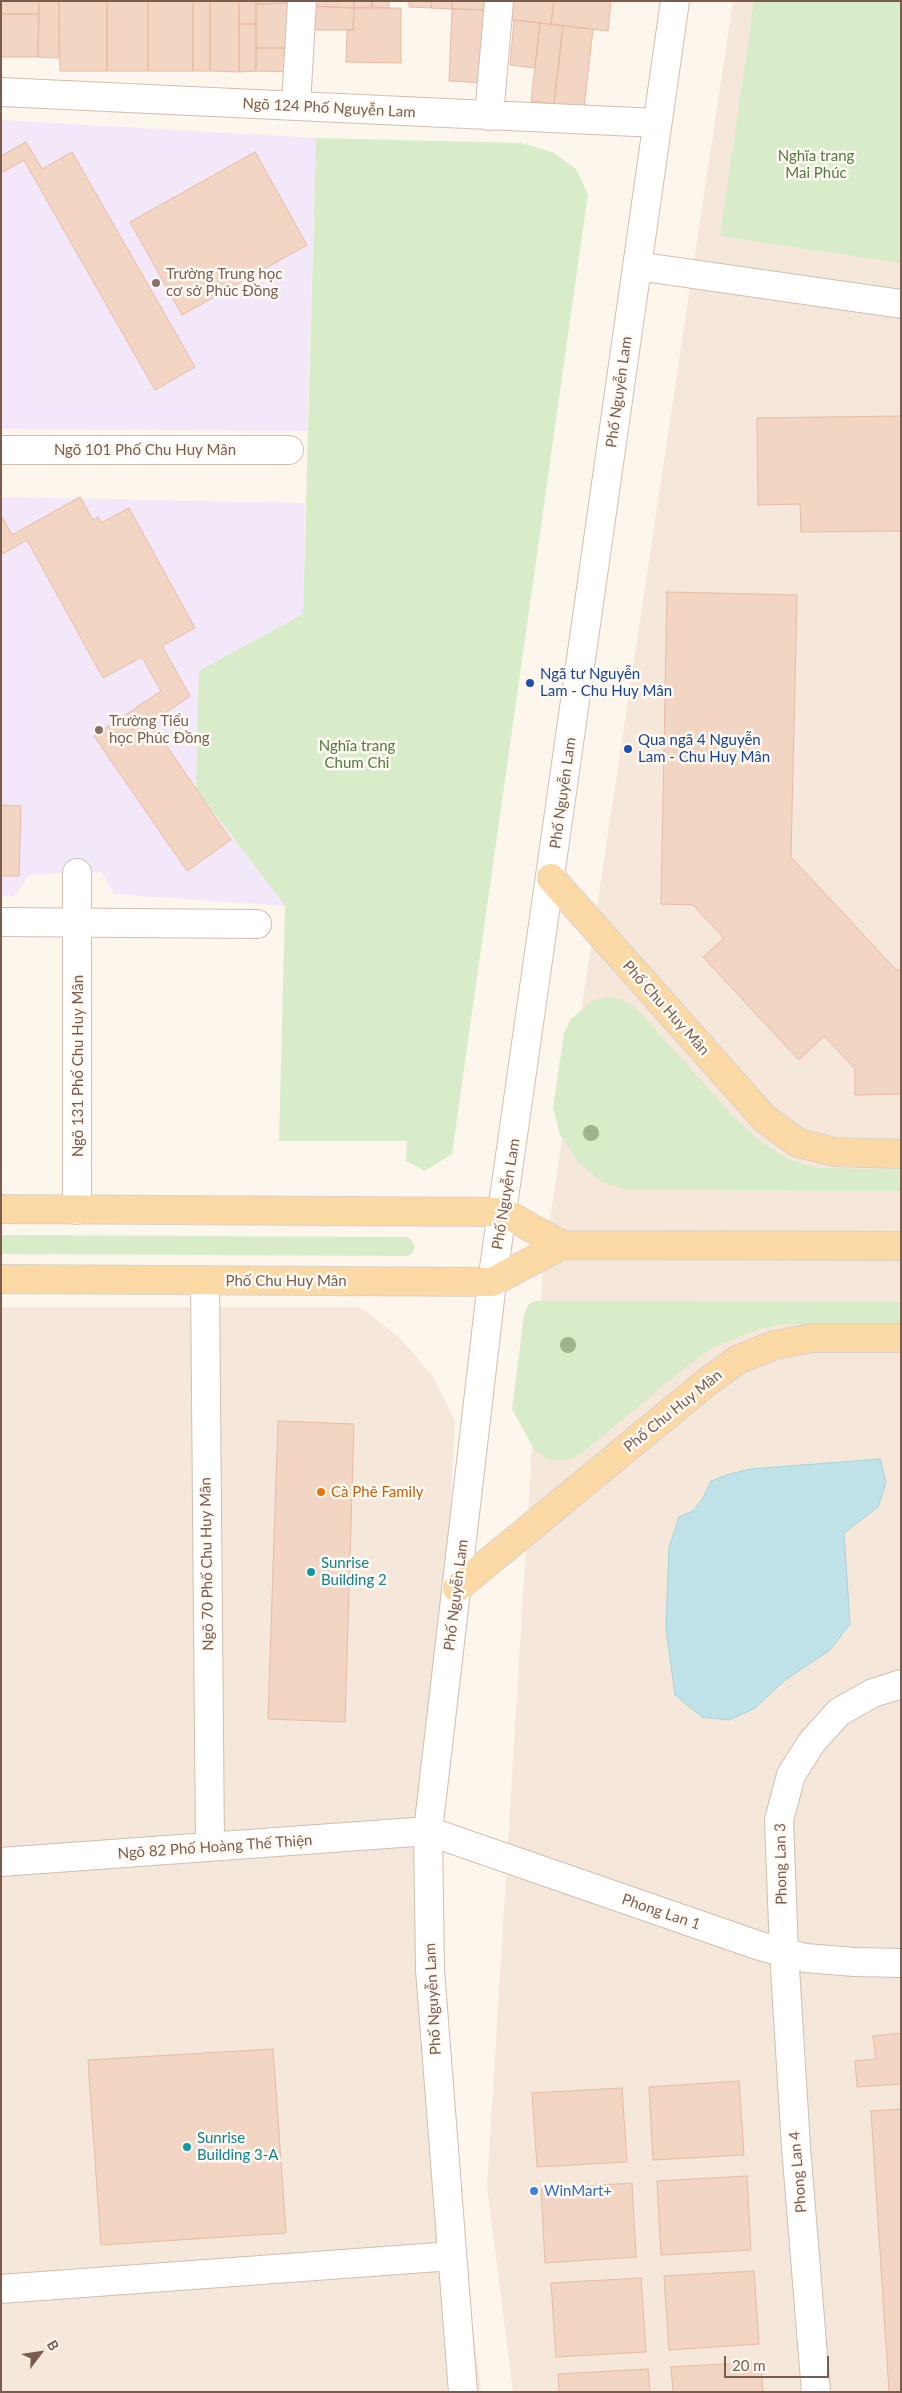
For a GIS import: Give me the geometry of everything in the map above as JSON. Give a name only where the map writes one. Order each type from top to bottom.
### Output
[{"type":"main road","name":"Phố Chu Huy Mân","points":[[550,878],[765,1119],[798,1143],[835,1152],[901,1154]]},
{"type":"main road","name":"Phố Chu Huy Mân","points":[[1,1209],[503,1212],[562,1245]]},
{"type":"main road","name":"Phố Chu Huy Mân","points":[[1,1280],[492,1282],[562,1245],[901,1246]]},
{"type":"main road","name":"Phố Chu Huy Mân","points":[[457,1588],[707,1382],[739,1359],[775,1345],[802,1339],[901,1338]]},
{"type":"street","points":[[296,106],[302,1]]},
{"type":"street","points":[[489,116],[499,1]]},
{"type":"street","name":"Phố Nguyễn Lam","points":[[463,2392],[430,1970],[428,1831],[492,1282],[675,1]]},
{"type":"street","name":"Ngõ 124 Phố Nguyễn Lam","points":[[1,92],[657,123]]},
{"type":"street","points":[[637,266],[901,304]]},
{"type":"street","name":"Ngõ 101 Phố Chu Huy Mân","points":[[11,443],[289,450]]},
{"type":"street","name":"Ngõ 131 Phố Chu Huy Mân","points":[[77,873],[77,1210]]},
{"type":"street","points":[[1,922],[257,924]]},
{"type":"street","name":"Ngõ 70 Phố Chu Huy Mân","points":[[205,1281],[210,1847]]},
{"type":"street","name":"Phong Lan 3","points":[[784,1952],[779,1820],[791,1775],[812,1742],[839,1712],[873,1693],[901,1684]]},
{"type":"street","name":"Ngõ 82 Phố Hoàng Thế Thiện","points":[[1,1862],[428,1831]]},
{"type":"street","name":"Phong Lan 1","points":[[428,1831],[711,1930],[805,1958],[901,1963]]},
{"type":"street","name":"Phong Lan 4","points":[[784,1952],[796,2147],[816,2392]]},
{"type":"street","points":[[1,2289],[452,2256]]},
{"type":"shaded area","points":[[733,1],[901,1],[901,2392],[513,2392],[487,2187],[543,1266]]},
{"type":"shaded area","name":"Trường Trung học cơ sở Phúc Đồng","points":[[1,120],[316,138],[307,431],[1,429]]},
{"type":"shaded area","name":"Trường Tiểu học Phúc Đồng","points":[[1,497],[305,503],[303,614],[199,672],[196,789],[285,906],[114,894],[102,872],[30,875],[14,896],[1,896]]},
{"type":"shaded area","points":[[1,1307],[360,1307],[400,1338],[433,1377],[455,1421],[428,1968],[481,2392],[1,2392]]},
{"type":"green space","name":"Nghĩa trang Mai Phúc","points":[[754,1],[901,1],[901,263],[720,236]]},
{"type":"green space","name":"Nghĩa trang Chum Chi","points":[[316,138],[521,143],[552,152],[576,169],[588,194],[452,1154],[425,1171],[406,1161],[407,1141],[279,1141],[285,906],[196,789],[199,671],[303,614]]},
{"type":"green space","points":[[606,997],[620,999],[634,1006],[733,1116],[760,1141],[790,1160],[819,1168],[901,1169],[901,1191],[626,1190],[600,1181],[578,1161],[560,1135],[553,1107],[564,1033],[570,1020],[592,1001]]},
{"type":"green space","points":[[1,1235],[407,1237],[415,1247],[408,1256],[1,1254]]},
{"type":"green space","points":[[534,1301],[901,1302],[901,1324],[784,1324],[760,1329],[736,1338],[712,1348],[690,1364],[583,1452],[571,1459],[557,1461],[545,1458],[534,1449],[512,1409],[524,1315],[528,1305]]},
{"type":"water","points":[[880,1459],[886,1482],[878,1507],[844,1533],[850,1624],[830,1650],[785,1680],[755,1708],[729,1720],[702,1717],[675,1695],[666,1628],[669,1548],[679,1517],[693,1511],[703,1498],[711,1481],[730,1474],[751,1469]]},
{"type":"building","points":[[1,1],[39,1],[39,14],[1,14]]},
{"type":"building","points":[[39,1],[59,1],[59,58],[38,57]]},
{"type":"building","points":[[59,1],[107,1],[107,71],[60,71]]},
{"type":"building","points":[[107,1],[148,1],[148,71],[107,71]]},
{"type":"building","points":[[148,1],[193,1],[193,71],[148,71]]},
{"type":"building","points":[[193,1],[210,1],[210,71],[193,71]]},
{"type":"building","points":[[210,1],[239,1],[239,72],[210,71]]},
{"type":"building","points":[[239,1],[256,1],[256,24],[239,24]]},
{"type":"building","points":[[256,1],[298,1],[298,3],[256,4]]},
{"type":"building","points":[[309,1],[354,1],[354,8],[309,6]]},
{"type":"building","points":[[354,1],[372,1],[372,7],[354,8]]},
{"type":"building","points":[[372,1],[389,1],[389,8],[372,7]]},
{"type":"building","points":[[409,1],[432,1],[431,8],[409,7]]},
{"type":"building","points":[[432,1],[452,1],[452,9],[431,8]]},
{"type":"building","points":[[452,1],[493,1],[492,10],[452,9]]},
{"type":"building","points":[[507,1],[554,1],[551,24],[505,19]]},
{"type":"building","points":[[554,1],[611,1],[608,31],[551,24]]},
{"type":"building","points":[[298,3],[299,48],[256,48],[256,4]]},
{"type":"building","points":[[309,6],[354,8],[353,30],[309,30]]},
{"type":"building","points":[[354,8],[401,8],[401,63],[346,62],[347,30],[353,30]]},
{"type":"building","points":[[452,9],[492,10],[490,83],[449,81]]},
{"type":"building","points":[[1,14],[39,14],[38,57],[1,57]]},
{"type":"building","points":[[514,20],[540,23],[535,68],[510,65]]},
{"type":"building","points":[[540,23],[563,26],[554,104],[531,101]]},
{"type":"building","points":[[239,24],[256,24],[256,71],[239,72]]},
{"type":"building","points":[[563,26],[593,29],[584,108],[554,104]]},
{"type":"building","points":[[256,48],[295,48],[295,72],[256,71]]},
{"type":"building","points":[[26,142],[42,169],[72,152],[195,367],[155,390],[24,160],[1,173],[1,156]]},
{"type":"building","points":[[255,152],[307,245],[182,315],[130,222]]},
{"type":"building","points":[[901,416],[901,531],[801,532],[800,504],[758,505],[757,418]]},
{"type":"building","points":[[80,497],[93,520],[98,517],[101,523],[129,508],[195,628],[162,646],[190,696],[151,723],[231,840],[187,871],[94,736],[161,691],[142,657],[103,678],[27,540],[1,555],[1,515],[12,535]]},
{"type":"building","points":[[667,592],[797,595],[791,857],[896,970],[901,970],[901,1094],[855,1095],[855,1069],[824,1036],[799,1060],[703,957],[724,938],[693,905],[661,904]]},
{"type":"building","points":[[1,805],[21,806],[19,876],[1,876]]},
{"type":"building","name":"Sunrise Building 2","points":[[278,1421],[354,1424],[345,1722],[268,1719]]},
{"type":"building","points":[[901,2033],[901,2084],[857,2087],[855,2061],[876,2059],[873,2036]]},
{"type":"building","name":"Sunrise Building 3-A","points":[[273,2049],[286,2233],[101,2245],[88,2060]]},
{"type":"building","points":[[739,2081],[744,2155],[653,2160],[649,2087]]},
{"type":"building","points":[[622,2088],[627,2162],[537,2167],[532,2093]]},
{"type":"building","points":[[901,2109],[901,2392],[889,2392],[871,2111]]},
{"type":"building","points":[[747,2176],[751,2250],[661,2255],[657,2181]]},
{"type":"building","points":[[632,2183],[636,2257],[545,2263],[541,2189]]},
{"type":"building","points":[[754,2271],[759,2344],[669,2350],[664,2276]]},
{"type":"building","points":[[641,2278],[646,2352],[556,2357],[551,2283]]},
{"type":"building","points":[[761,2362],[763,2392],[673,2392],[671,2367]]},
{"type":"building","points":[[648,2369],[650,2392],[559,2392],[558,2374]]},
{"type":"place","name":"Trường Trung học cơ sở Phúc Đồng","points":[[156,283]]},
{"type":"place","name":"Ngã tư Nguyễn Lam - Chu Huy Mân","points":[[530,683]]},
{"type":"place","name":"Trường Tiểu học Phúc Đồng","points":[[99,730]]},
{"type":"place","name":"Qua ngã 4 Nguyễn Lam - Chu Huy Mân","points":[[628,749]]},
{"type":"place","name":"Cà Phê Family","points":[[321,1492]]},
{"type":"place","name":"Sunrise Building 2","points":[[311,1572]]},
{"type":"place","name":"Sunrise Building 3-A","points":[[187,2147]]},
{"type":"place","name":"WinMart+","points":[[534,2191]]}]
